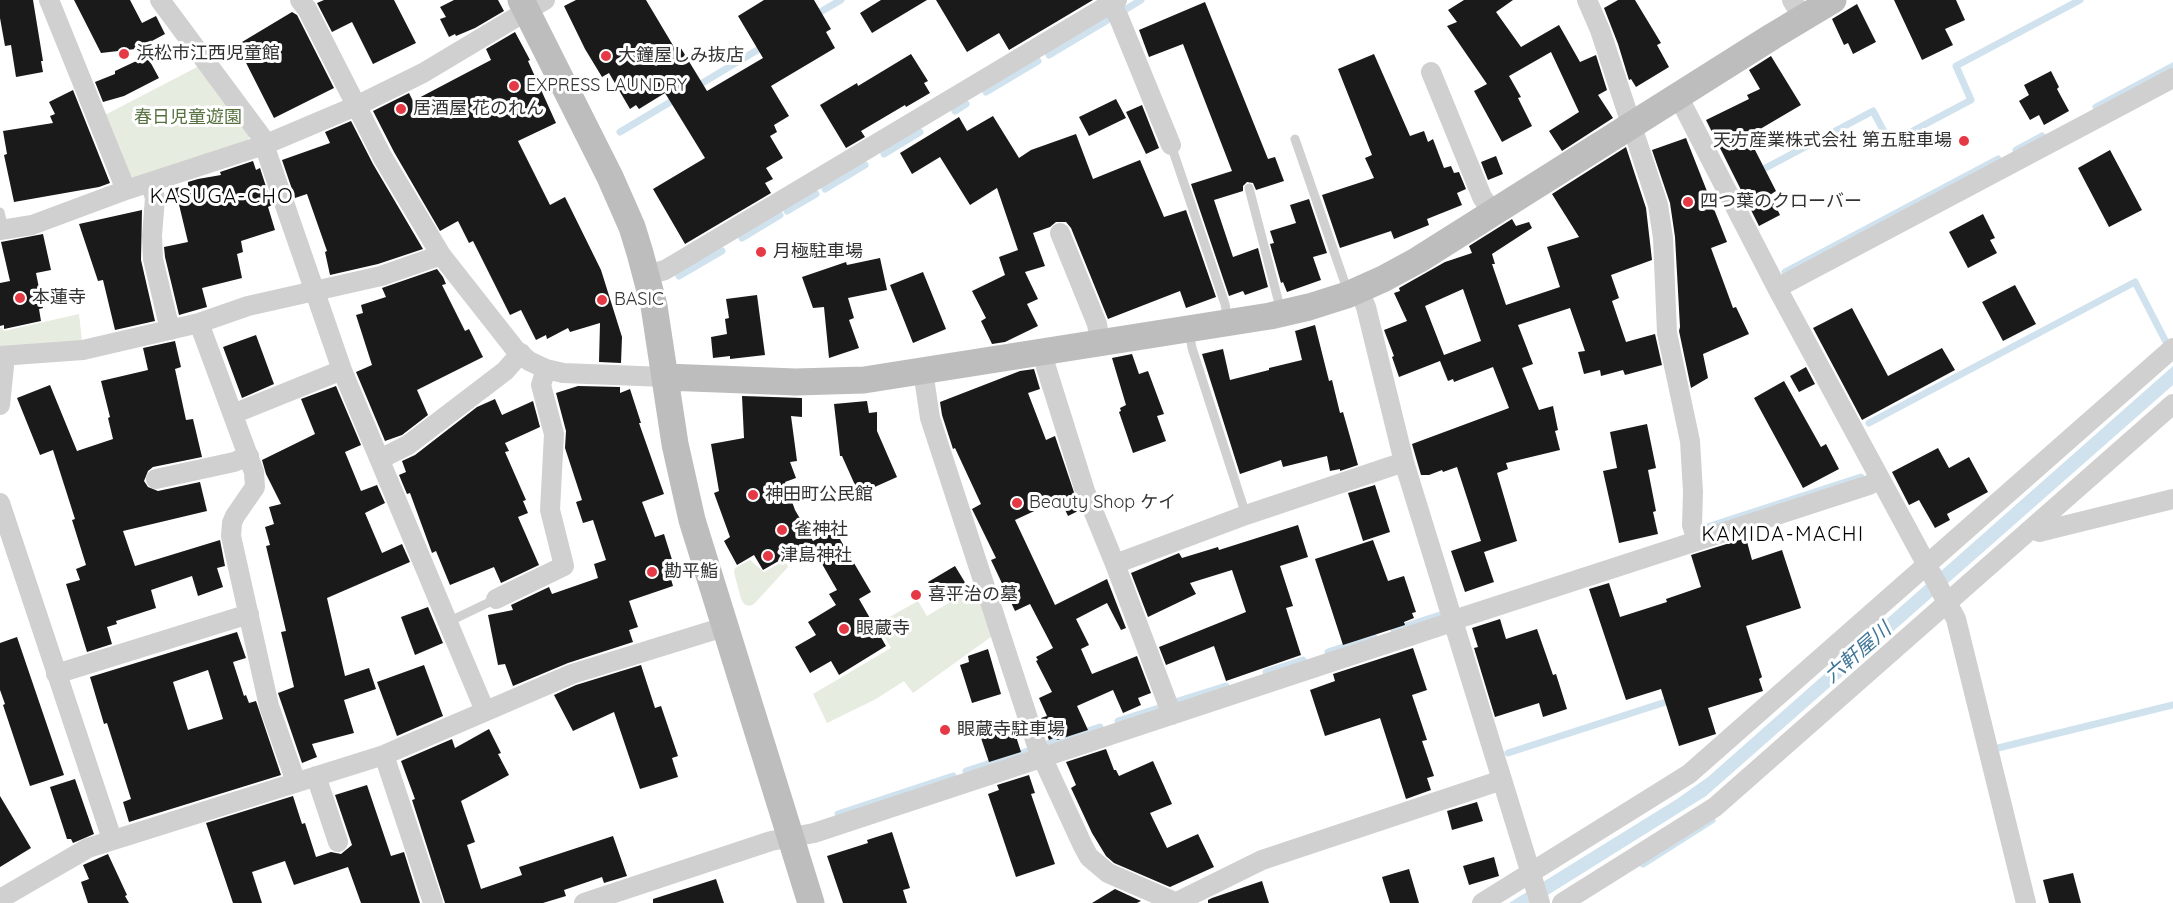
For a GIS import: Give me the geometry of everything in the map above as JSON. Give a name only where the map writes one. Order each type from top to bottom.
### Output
[{"type":"street","points":[[49,0],[126,190]]},
{"type":"street","points":[[160,0],[261,136],[342,370],[485,711]]},
{"type":"street","points":[[300,0],[307,9],[383,158],[441,255],[529,360],[546,369],[563,373],[819,382],[864,380],[1228,323],[1281,314],[1354,292],[1418,260],[1678,96],[1797,9],[1833,0]]},
{"type":"street","points":[[1587,0],[1633,124],[1662,224],[1667,333],[1690,441],[1692,525],[1697,541]]},
{"type":"street","points":[[647,275],[665,270],[1114,2],[1171,145]]},
{"type":"street","points":[[1,224],[32,225],[126,190],[264,145],[356,106],[423,73],[531,4],[632,227],[647,275],[682,482],[700,549],[811,903]]},
{"type":"street","points":[[1431,72],[1482,197],[1493,213]]},
{"type":"street","points":[[1777,288],[2173,78]]},
{"type":"street","points":[[1678,96],[1777,288],[1956,620],[2026,903]]},
{"type":"street","points":[[150,182],[155,198],[153,259],[170,330]]},
{"type":"street","points":[[1060,233],[1097,324],[1100,343]]},
{"type":"street","points":[[0,405],[2,357],[83,350],[170,330],[199,323],[248,306],[381,276],[441,255]]},
{"type":"street","points":[[1354,292],[1366,307],[1404,462],[1540,903]]},
{"type":"street","points":[[199,323],[254,472],[255,487],[235,516],[231,530],[269,706],[296,782]]},
{"type":"street","points":[[1482,903],[1532,876],[1689,774],[1928,567],[2173,348]]},
{"type":"street","points":[[1044,352],[1046,367],[1082,482],[1172,715]]},
{"type":"street","points":[[380,459],[408,445],[505,371],[521,353]]},
{"type":"street","points":[[496,600],[564,566],[550,510],[554,434],[541,384],[546,369]]},
{"type":"street","points":[[233,414],[342,370]]},
{"type":"street","points":[[923,371],[930,418],[1042,758],[1089,857],[1108,873],[1177,903],[1262,860],[1502,780]]},
{"type":"street","points":[[1562,903],[1715,807],[1946,601],[2173,404]]},
{"type":"street","points":[[156,479],[234,462],[249,456]]},
{"type":"street","points":[[1115,564],[1246,515],[1404,462]]},
{"type":"street","points":[[584,903],[771,841],[814,833],[1869,485],[1880,479]]},
{"type":"street","points":[[2034,527],[2039,532],[2173,499]]},
{"type":"street","points":[[0,503],[112,839]]},
{"type":"street","points":[[56,674],[249,614]]},
{"type":"street","points":[[4,896],[76,854],[112,839],[384,754],[572,674],[724,627]]},
{"type":"street","points":[[384,754],[434,903]]},
{"type":"street","points":[[316,776],[338,842]]},
{"type":"lane","points":[[1295,138],[1342,276],[1354,292]]},
{"type":"lane","points":[[1171,145],[1225,304],[1228,323]]},
{"type":"lane","points":[[1249,188],[1281,314]]},
{"type":"lane","points":[[1189,329],[1192,348],[1246,515]]},
{"type":"lane","points":[[448,622],[496,600]]},
{"type":"green space","name":"春日児童遊園","points":[[199,66],[250,135],[248,141],[134,178],[127,175],[103,116]]},
{"type":"green space","points":[[79,314],[82,341],[0,347],[0,328],[2,327],[4,331]]},
{"type":"green space","points":[[750,560],[764,572],[782,562],[788,567],[754,604],[749,606],[741,599],[734,572],[735,568]]},
{"type":"green space","points":[[979,585],[995,634],[913,693],[904,681],[876,699],[827,723],[813,694],[891,648],[877,624],[918,601],[927,616]]},
{"type":"water","name":"六軒屋川","points":[[2173,366],[2173,385],[1706,796],[1535,903],[1509,903],[1677,799],[1708,777]]},
{"type":"building","points":[[0,0],[33,0],[43,72],[16,77],[11,45],[5,46],[0,18]]},
{"type":"building","points":[[74,0],[130,0],[142,23],[156,16],[165,34],[150,42],[153,47],[101,53]]},
{"type":"building","points":[[324,0],[394,0],[416,43],[373,64],[352,22],[332,32],[317,3]]},
{"type":"building","points":[[454,0],[498,0],[504,11],[475,28],[449,37],[440,19],[446,17],[440,7]]},
{"type":"building","points":[[576,0],[646,0],[674,47],[679,45],[707,91],[763,58],[738,16],[764,0],[814,0],[831,29],[826,32],[835,48],[771,86],[789,116],[774,125],[777,132],[770,136],[783,158],[766,168],[773,179],[765,183],[771,193],[685,244],[653,189],[705,158],[665,93],[639,109],[636,105],[630,109],[609,73],[602,77],[564,6]]},
{"type":"building","points":[[881,0],[927,0],[872,33],[860,13]]},
{"type":"building","points":[[936,0],[1093,0],[1009,50],[999,33],[967,52]]},
{"type":"building","points":[[1464,0],[1513,0],[1496,12],[1521,47],[1559,25],[1580,62],[1596,55],[1607,90],[1598,95],[1613,118],[1562,151],[1549,131],[1579,112],[1551,52],[1509,76],[1521,97],[1518,98],[1532,126],[1502,142],[1474,91],[1487,84],[1447,26],[1457,22],[1448,10]]},
{"type":"building","points":[[1618,0],[1635,0],[1661,43],[1657,45],[1669,67],[1636,87],[1631,79],[1629,80],[1604,8]]},
{"type":"building","points":[[1894,0],[1956,0],[1965,20],[1945,29],[1953,45],[1922,60]]},
{"type":"building","points":[[1205,2],[1268,159],[1275,157],[1284,181],[1256,190],[1253,183],[1247,182],[1243,186],[1243,191],[1214,200],[1233,257],[1258,248],[1268,287],[1245,295],[1243,291],[1229,296],[1191,184],[1232,171],[1183,44],[1149,57],[1139,30]]},
{"type":"building","points":[[1857,4],[1876,42],[1853,54],[1848,43],[1844,45],[1832,19]]},
{"type":"building","points":[[292,12],[297,15],[334,88],[274,118],[237,45]]},
{"type":"building","points":[[515,32],[530,60],[528,61],[556,123],[518,141],[550,205],[565,197],[601,270],[622,337],[621,363],[599,362],[600,323],[570,332],[568,328],[547,339],[546,335],[536,340],[521,310],[510,315],[473,241],[469,243],[458,221],[440,231],[373,111],[409,93],[413,101],[491,60],[486,49]]},
{"type":"building","points":[[911,54],[928,81],[924,83],[930,93],[861,131],[865,137],[846,148],[820,105],[857,83],[858,86]]},
{"type":"building","points":[[1374,54],[1410,136],[1424,131],[1428,142],[1433,139],[1444,168],[1451,166],[1454,173],[1459,172],[1466,189],[1457,193],[1462,205],[1427,219],[1429,225],[1394,239],[1391,231],[1340,248],[1322,195],[1374,178],[1365,158],[1372,155],[1338,69]]},
{"type":"building","points":[[147,56],[159,78],[124,96],[103,102],[95,82]]},
{"type":"building","points":[[1771,56],[1801,105],[1750,135],[1776,191],[1770,195],[1780,215],[1759,226],[1706,120],[1749,99],[1747,95],[1760,89],[1749,70]]},
{"type":"building","points":[[2051,71],[2059,87],[2057,89],[2069,111],[2044,125],[2039,115],[2030,120],[2019,101],[2029,95],[2024,85]]},
{"type":"building","points":[[73,90],[110,183],[14,202],[4,155],[7,154],[3,131],[53,123],[50,116],[55,114],[49,102]]},
{"type":"building","points":[[1116,99],[1126,118],[1089,136],[1079,117]]},
{"type":"building","points":[[1142,105],[1159,148],[1146,154],[1126,112]]},
{"type":"building","points":[[993,116],[1019,158],[1031,150],[1076,134],[1093,179],[1140,160],[1164,217],[1186,210],[1216,297],[1186,308],[1180,291],[1108,319],[1071,228],[1066,222],[1056,222],[1050,227],[1033,233],[1045,266],[1025,272],[1038,299],[1027,304],[1038,326],[1005,342],[992,344],[981,321],[986,318],[972,291],[1005,275],[999,257],[1018,250],[997,188],[970,205],[940,157],[912,174],[900,153],[959,117],[967,131]]},
{"type":"building","points":[[351,121],[373,164],[423,249],[378,264],[330,275],[325,252],[327,251],[307,194],[295,198],[282,160],[330,143],[325,132]]},
{"type":"building","points":[[1686,138],[1727,242],[1711,248],[1733,308],[1736,307],[1749,334],[1703,354],[1708,378],[1691,388],[1679,331],[1675,237],[1670,203],[1652,150]]},
{"type":"building","points":[[1626,147],[1646,208],[1652,260],[1611,275],[1619,298],[1612,301],[1626,342],[1655,334],[1662,365],[1625,375],[1623,370],[1601,376],[1600,370],[1584,374],[1578,352],[1585,351],[1570,308],[1518,325],[1533,364],[1522,368],[1539,410],[1553,406],[1558,430],[1555,431],[1560,450],[1506,463],[1508,469],[1497,473],[1517,541],[1484,552],[1494,582],[1465,592],[1451,551],[1481,541],[1457,467],[1443,472],[1442,470],[1429,475],[1421,475],[1412,444],[1509,408],[1493,367],[1454,382],[1453,379],[1448,381],[1440,361],[1399,377],[1384,330],[1407,321],[1394,293],[1400,291],[1399,288],[1445,262],[1472,253],[1469,246],[1512,219],[1516,226],[1529,222],[1532,228],[1492,254],[1495,264],[1492,264],[1506,305],[1560,287],[1547,247],[1579,237],[1552,194]],"holes":[[[1463,289],[1481,341],[1444,355],[1425,306]]]},
{"type":"building","points":[[2110,150],[2142,210],[2109,227],[2078,168]]},
{"type":"building","points":[[1496,156],[1503,174],[1488,180],[1481,162]]},
{"type":"building","points":[[253,161],[256,170],[260,168],[272,205],[268,207],[275,230],[241,241],[243,252],[237,254],[242,278],[202,288],[207,307],[179,315],[164,247],[188,242],[175,188],[188,186],[188,182],[198,179],[221,175],[220,172]]},
{"type":"building","points":[[1309,199],[1327,253],[1313,257],[1321,280],[1287,292],[1283,282],[1281,283],[1270,244],[1274,243],[1270,231],[1296,223],[1290,205]]},
{"type":"building","points":[[142,210],[141,260],[155,321],[115,330],[103,280],[98,281],[79,224]]},
{"type":"building","points":[[1983,214],[1995,238],[1990,240],[1997,253],[1968,268],[1949,232]]},
{"type":"building","points":[[43,234],[51,270],[36,273],[43,308],[39,309],[41,321],[4,329],[4,325],[0,326],[0,283],[10,281],[1,242]]},
{"type":"building","points":[[880,258],[887,290],[848,298],[854,318],[849,320],[859,348],[829,358],[824,307],[813,308],[802,277],[846,262],[847,265]]},
{"type":"building","points":[[437,269],[443,277],[446,284],[442,285],[465,331],[469,329],[483,357],[417,390],[428,415],[402,435],[385,441],[356,372],[372,365],[356,315],[363,313],[361,305],[386,297],[382,288]]},
{"type":"building","points":[[923,272],[946,329],[913,343],[890,285]]},
{"type":"building","points":[[2015,285],[2036,324],[2003,341],[1982,302]]},
{"type":"building","points":[[757,295],[765,355],[730,359],[730,356],[713,358],[711,337],[727,334],[725,319],[729,318],[726,299]]},
{"type":"building","points":[[1852,308],[1888,376],[1942,348],[1955,370],[1862,420],[1813,328]]},
{"type":"building","points":[[1315,325],[1329,381],[1332,380],[1340,413],[1343,412],[1358,465],[1340,471],[1340,469],[1330,471],[1327,456],[1283,467],[1281,460],[1240,474],[1202,354],[1223,349],[1230,380],[1269,370],[1269,368],[1302,360],[1295,331]]},
{"type":"building","points":[[256,335],[274,384],[242,398],[223,347]]},
{"type":"building","points":[[175,341],[181,367],[175,369],[186,420],[193,419],[202,457],[153,467],[148,471],[144,481],[148,487],[158,491],[200,482],[207,511],[123,531],[135,566],[220,540],[225,566],[217,568],[223,587],[198,596],[192,576],[151,590],[156,608],[116,621],[117,624],[107,627],[112,644],[87,652],[66,584],[80,580],[76,569],[86,565],[72,520],[75,519],[53,450],[40,455],[17,398],[50,385],[77,451],[113,439],[101,381],[148,370],[143,348]]},
{"type":"building","points":[[1132,354],[1139,374],[1148,371],[1164,414],[1157,416],[1166,441],[1133,453],[1119,412],[1120,408],[1126,405],[1112,358]]},
{"type":"building","points":[[1806,367],[1815,384],[1799,392],[1790,376]]},
{"type":"building","points":[[1034,369],[1040,389],[1028,393],[1046,440],[1055,436],[1080,510],[1068,516],[1060,499],[1015,520],[1055,605],[1107,579],[1126,628],[1121,630],[1107,603],[1076,619],[1089,645],[1081,649],[1092,674],[1137,656],[1151,693],[1138,698],[1141,705],[1123,713],[1113,690],[1077,706],[1088,730],[1057,740],[1056,737],[1049,740],[1041,718],[1047,716],[1039,698],[1052,692],[1036,661],[1038,660],[1036,657],[1053,648],[1030,604],[1015,611],[991,560],[996,558],[972,509],[981,504],[955,448],[953,449],[940,402],[1020,371]]},
{"type":"building","points":[[1784,381],[1821,447],[1826,444],[1839,469],[1803,488],[1754,398]]},
{"type":"building","points":[[336,386],[361,445],[345,452],[361,491],[377,485],[385,503],[365,513],[382,553],[402,544],[410,562],[327,598],[345,676],[369,668],[376,689],[344,700],[354,733],[312,744],[317,757],[302,763],[278,693],[294,687],[281,632],[286,631],[266,546],[270,545],[265,527],[274,524],[269,507],[281,504],[266,474],[262,460],[315,434],[301,399]]},
{"type":"building","points":[[578,386],[620,387],[620,393],[630,389],[641,423],[639,423],[664,494],[642,502],[655,537],[664,534],[674,566],[670,567],[674,578],[671,579],[673,586],[629,601],[638,627],[629,630],[633,642],[568,663],[513,686],[505,664],[498,665],[488,615],[513,610],[511,605],[549,587],[552,594],[598,578],[594,564],[606,560],[593,520],[583,523],[576,502],[582,500],[565,448],[566,431],[556,393]]},
{"type":"building","points":[[742,396],[802,398],[802,417],[791,416],[797,461],[790,462],[796,478],[785,482],[795,510],[813,541],[834,529],[871,592],[859,599],[886,646],[839,675],[831,661],[810,673],[795,647],[816,635],[808,622],[836,605],[829,594],[837,590],[810,543],[763,570],[754,555],[737,565],[724,541],[730,537],[714,493],[719,491],[711,444],[744,438]]},
{"type":"building","points":[[495,399],[502,415],[533,401],[540,427],[505,443],[509,451],[505,452],[526,500],[523,501],[528,513],[518,517],[539,565],[501,583],[494,567],[450,585],[436,551],[432,553],[410,493],[407,494],[399,475],[406,472],[402,461],[415,455],[477,407]]},
{"type":"building","points":[[867,401],[869,413],[877,412],[877,431],[897,477],[859,494],[840,456],[834,404]]},
{"type":"building","points":[[1647,424],[1656,468],[1648,470],[1658,534],[1619,543],[1603,471],[1617,468],[1610,432]]},
{"type":"building","points":[[1938,448],[1949,468],[1969,457],[1988,492],[1947,514],[1950,520],[1935,528],[1919,500],[1909,505],[1892,472]]},
{"type":"building","points":[[1375,485],[1390,532],[1363,541],[1348,493]]},
{"type":"building","points":[[1298,525],[1308,557],[1280,566],[1293,606],[1286,608],[1301,655],[1226,681],[1214,646],[1166,665],[1159,647],[1246,612],[1232,570],[1190,583],[1196,594],[1148,617],[1131,573],[1179,553],[1182,558],[1218,547],[1219,550]]},
{"type":"building","points":[[1746,538],[1752,560],[1782,550],[1801,608],[1746,626],[1762,677],[1759,679],[1763,691],[1708,708],[1716,734],[1679,746],[1661,689],[1626,700],[1589,589],[1609,583],[1620,617],[1667,602],[1666,599],[1701,587],[1691,555]]},
{"type":"building","points":[[1373,540],[1388,581],[1404,576],[1416,612],[1412,613],[1414,618],[1404,622],[1405,625],[1343,645],[1315,559]]},
{"type":"building","points":[[955,566],[969,589],[950,601],[946,593],[938,599],[928,582]]},
{"type":"building","points":[[428,607],[443,643],[415,655],[401,617]]},
{"type":"building","points":[[1500,619],[1506,639],[1537,629],[1553,675],[1556,674],[1567,709],[1543,717],[1539,703],[1495,717],[1474,648],[1478,647],[1472,628]]},
{"type":"building","points":[[237,632],[246,658],[233,662],[244,696],[246,695],[249,703],[256,701],[281,775],[129,822],[123,802],[131,799],[90,677]],"holes":[[[208,670],[223,719],[188,730],[173,682]]]},
{"type":"building","points":[[17,637],[64,775],[30,786],[0,690],[0,643]]},
{"type":"building","points":[[1413,648],[1427,690],[1412,695],[1427,740],[1422,741],[1434,776],[1427,778],[1431,790],[1406,799],[1380,718],[1325,736],[1310,690],[1335,681],[1333,674]]},
{"type":"building","points":[[988,649],[1001,694],[972,703],[960,665],[969,662],[968,656]]},
{"type":"building","points":[[424,665],[443,716],[397,736],[377,682]]},
{"type":"building","points":[[641,665],[655,708],[661,706],[678,756],[672,758],[678,777],[640,789],[614,712],[573,731],[554,695],[576,685]]},
{"type":"building","points":[[1013,727],[1021,752],[989,762],[981,738]]},
{"type":"building","points":[[489,729],[509,775],[461,801],[475,842],[467,845],[481,889],[522,875],[519,867],[613,836],[627,876],[604,883],[602,877],[564,890],[566,896],[543,903],[445,903],[412,800],[415,799],[401,761],[452,739],[455,748]]},
{"type":"building","points":[[1106,749],[1114,770],[1119,776],[1153,761],[1172,804],[1150,813],[1167,848],[1198,834],[1214,867],[1170,887],[1114,863],[1106,856],[1092,833],[1071,788],[1076,785],[1066,762]]},
{"type":"building","points":[[1029,775],[1035,793],[1031,794],[1055,864],[1016,877],[988,794],[999,790],[997,785]]},
{"type":"building","points":[[75,779],[94,834],[73,843],[71,839],[67,839],[50,787]]},
{"type":"building","points":[[367,785],[391,856],[404,852],[420,903],[361,903],[348,867],[294,885],[285,861],[252,872],[262,903],[233,903],[206,823],[293,796],[316,857],[331,852],[341,854],[352,845],[335,795]]},
{"type":"building","points":[[0,796],[31,848],[0,867]]},
{"type":"building","points":[[1477,802],[1483,821],[1452,830],[1447,811]]},
{"type":"building","points":[[892,832],[910,888],[903,890],[907,903],[843,903],[827,856],[868,843],[867,840]]},
{"type":"building","points":[[108,854],[129,903],[88,903],[81,882],[89,879],[83,865]]},
{"type":"building","points":[[1494,857],[1499,876],[1469,885],[1463,866]]},
{"type":"building","points":[[1409,869],[1419,903],[1390,903],[1382,877]]},
{"type":"building","points":[[2073,873],[2081,903],[2049,903],[2043,880]]},
{"type":"building","points":[[716,879],[724,903],[653,903],[653,899]]},
{"type":"building","points":[[1262,881],[1269,903],[1208,903],[1208,900],[1212,898]]},
{"type":"building","points":[[1115,889],[1141,901],[1137,903],[1092,903]]},
{"type":"waterway","points":[[815,15],[841,0]]},
{"type":"waterway","points":[[1123,11],[1141,0]]},
{"type":"waterway","points":[[1758,172],[1873,111],[1890,143],[1971,100],[1956,66],[2080,0]]},
{"type":"waterway","points":[[1049,55],[1111,18]]},
{"type":"waterway","points":[[694,88],[764,46]]},
{"type":"waterway","points":[[986,92],[1038,61]]},
{"type":"waterway","points":[[2096,107],[2173,66]]},
{"type":"waterway","points":[[620,132],[677,98]]},
{"type":"waterway","points":[[955,111],[966,104]]},
{"type":"waterway","points":[[884,154],[920,132]]},
{"type":"waterway","points":[[2016,150],[2042,136]]},
{"type":"waterway","points":[[1785,272],[1998,159]]},
{"type":"waterway","points":[[825,189],[865,165]]},
{"type":"waterway","points":[[787,211],[816,194]]},
{"type":"waterway","points":[[742,238],[780,215]]},
{"type":"waterway","points":[[679,276],[722,251]]},
{"type":"waterway","points":[[1869,423],[2135,282],[2166,342]]},
{"type":"waterway","points":[[1704,528],[1861,477]]},
{"type":"waterway","points":[[1394,630],[1440,615]]},
{"type":"waterway","points":[[1328,652],[1374,637]]},
{"type":"waterway","points":[[1266,672],[1303,660]]},
{"type":"waterway","points":[[1175,702],[1226,686]]},
{"type":"waterway","points":[[1508,753],[1672,700]]},
{"type":"waterway","points":[[1998,748],[2173,705]]},
{"type":"waterway","points":[[1118,721],[1162,707]]},
{"type":"waterway","points":[[1047,744],[1100,727]]},
{"type":"waterway","points":[[966,771],[1028,751]]},
{"type":"waterway","points":[[838,814],[953,776]]},
{"type":"waterway","points":[[1643,864],[1712,820]]},
{"type":"place","name":"浜松市江西児童館","points":[[124,54]]},
{"type":"place","name":"大鐘屋しみ抜店","points":[[606,56]]},
{"type":"place","name":"EXPRESS LAUNDRY","points":[[514,86]]},
{"type":"place","name":"居酒屋 花のれん","points":[[401,109]]},
{"type":"place","name":"天方産業株式会社 第五駐車場","points":[[1964,141]]},
{"type":"place","name":"四つ葉のクローバー","points":[[1688,202]]},
{"type":"place","name":"月極駐車場","points":[[761,252]]},
{"type":"place","name":"本蓮寺","points":[[20,298]]},
{"type":"place","name":"BASIC","points":[[602,300]]},
{"type":"place","name":"神田町公民館","points":[[753,495]]},
{"type":"place","name":"Beauty Shop ケイ","points":[[1017,503]]},
{"type":"place","name":"雀神社","points":[[782,530]]},
{"type":"place","name":"津島神社","points":[[768,556]]},
{"type":"place","name":"勘平鮨","points":[[652,572]]},
{"type":"place","name":"喜平治の墓","points":[[916,595]]},
{"type":"place","name":"眼蔵寺","points":[[844,629]]},
{"type":"place","name":"眼蔵寺駐車場","points":[[945,730]]},
{"type":"district","name":"KASUGA-CHO","points":[[222,197]]},
{"type":"district","name":"KAMIDA-MACHI","points":[[1783,535]]}]
